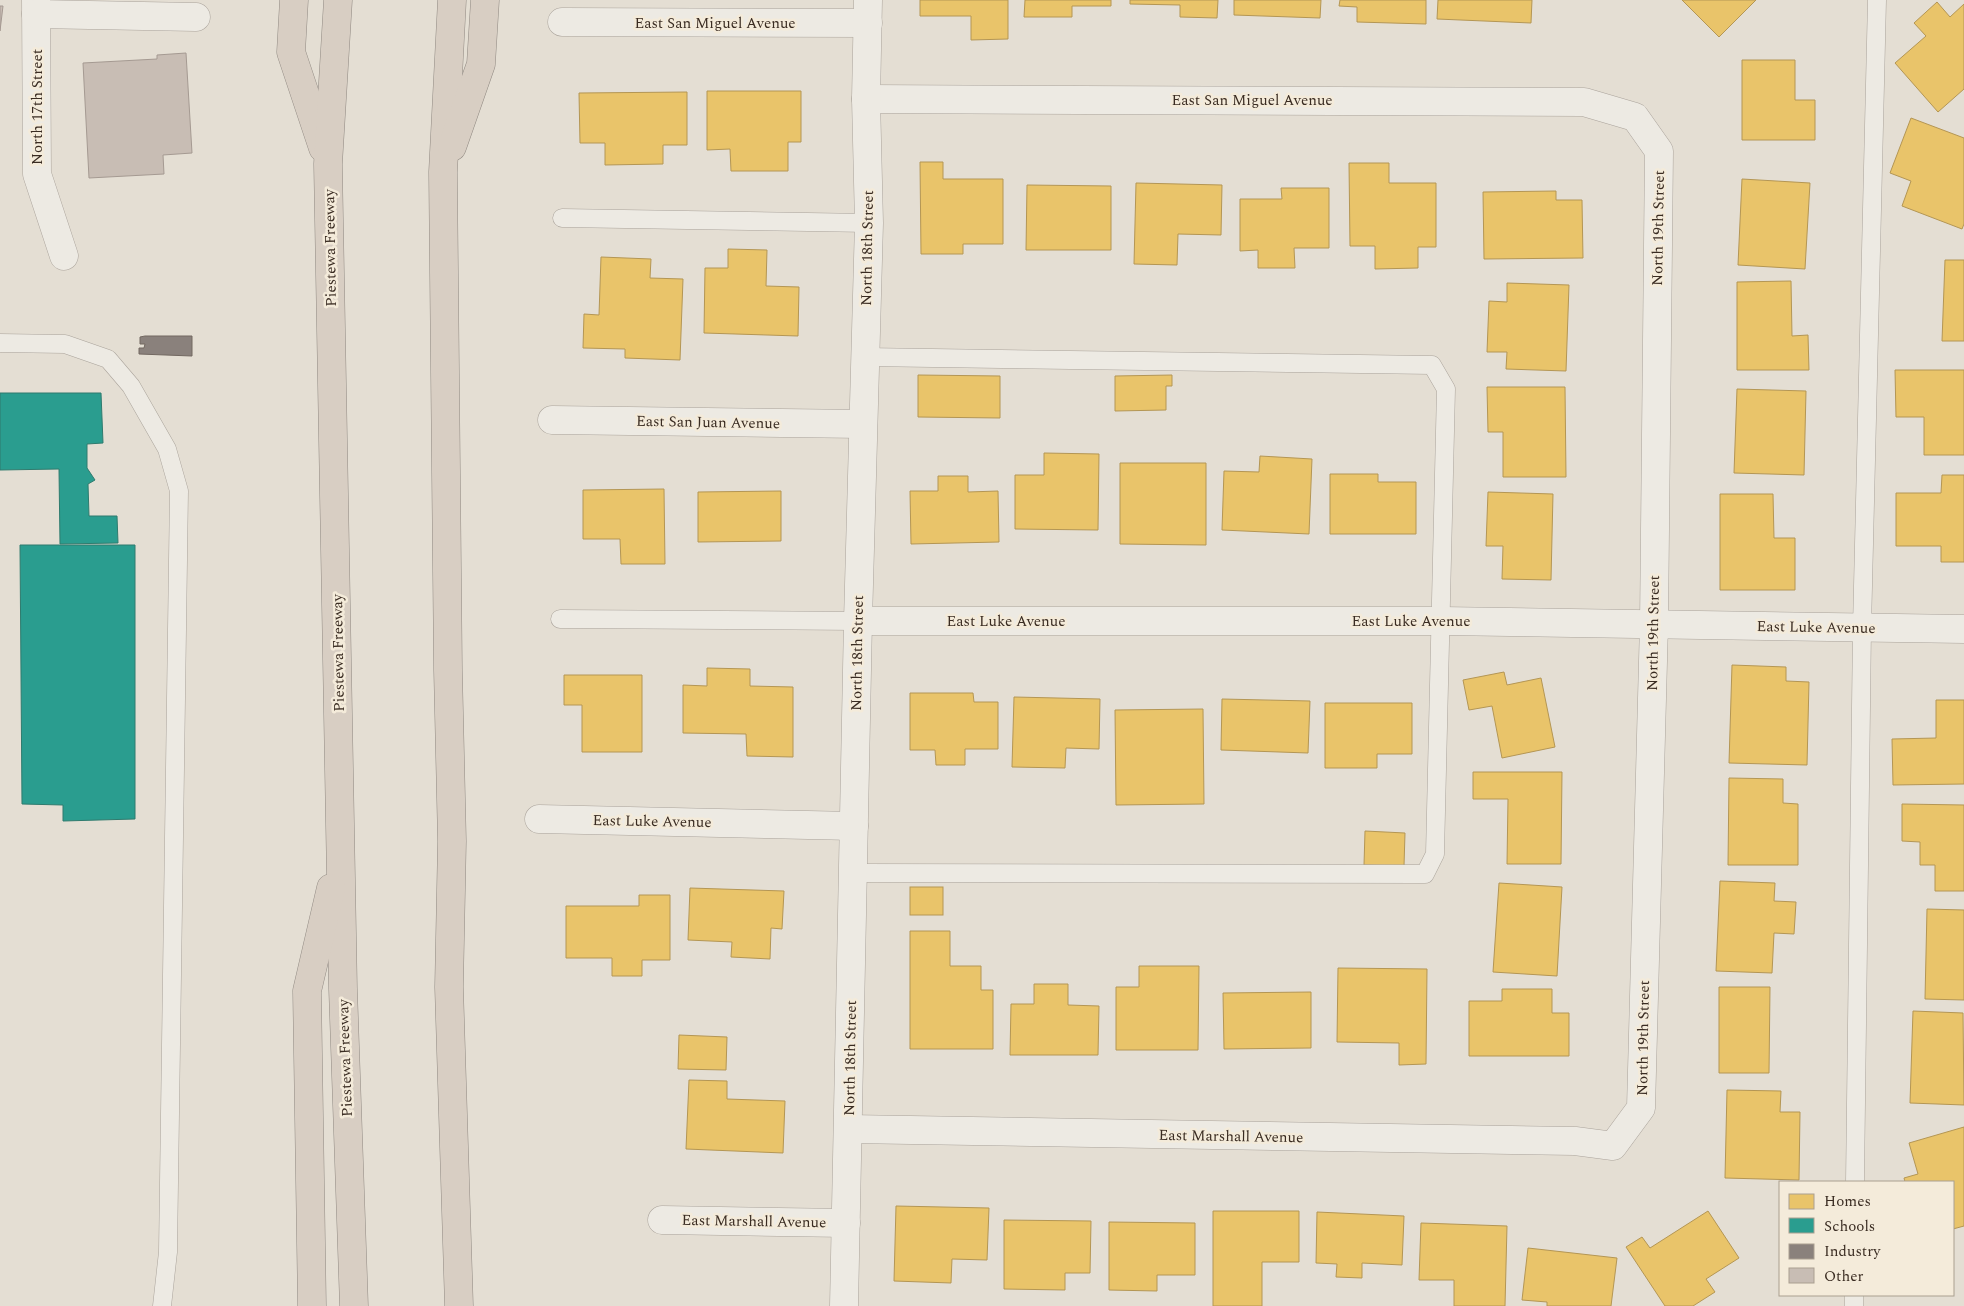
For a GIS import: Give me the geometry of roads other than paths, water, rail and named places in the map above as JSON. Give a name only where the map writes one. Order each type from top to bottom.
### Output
[{"type":"highway","points":[[294,0],[292,52],[328,164]]},
{"type":"highway","name":"Piestewa Freeway","points":[[338,0],[328,164],[341,848],[354,1306]]},
{"type":"highway","points":[[452,0],[444,172],[448,670],[452,841],[449,987],[459,1306]]},
{"type":"highway","points":[[444,172],[481,64],[485,0]]},
{"type":"highway","points":[[312,1306],[307,991],[341,848]]},
{"type":"street","name":"North 17th Street","points":[[64,256],[37,174],[36,7],[196,16]]},
{"type":"street","name":"East San Miguel Avenue","points":[[562,22],[868,11]]},
{"type":"street","name":"North 18th Street","points":[[844,1306],[864,357],[869,223],[866,99],[868,11]]},
{"type":"street","name":"East San Miguel Avenue","points":[[866,99],[1584,102],[1635,117]]},
{"type":"street","name":"North 19th Street","points":[[1613,1146],[1641,1108],[1654,624],[1658,151],[1635,117]]},
{"type":"street","name":"East San Juan Avenue","points":[[552,420],[863,424]]},
{"type":"street","name":"East Luke Avenue","points":[[858,621],[1442,621],[1964,629]]},
{"type":"street","name":"East Luke Avenue","points":[[539,819],[854,826]]},
{"type":"street","name":"East Marshall Avenue","points":[[849,1129],[1575,1141],[1613,1146]]},
{"type":"street","name":"East Marshall Avenue","points":[[662,1220],[846,1223]]},
{"type":"lane","points":[[1855,1181],[1862,628],[1877,0]]},
{"type":"lane","points":[[562,218],[869,223]]},
{"type":"lane","points":[[0,343],[65,344],[108,359],[131,386],[168,449],[179,491],[168,1242],[162,1306]]},
{"type":"lane","points":[[854,873],[1425,874],[1435,854],[1442,621],[1446,390],[1432,365],[864,357]]},
{"type":"lane","points":[[560,619],[858,621]]}]
